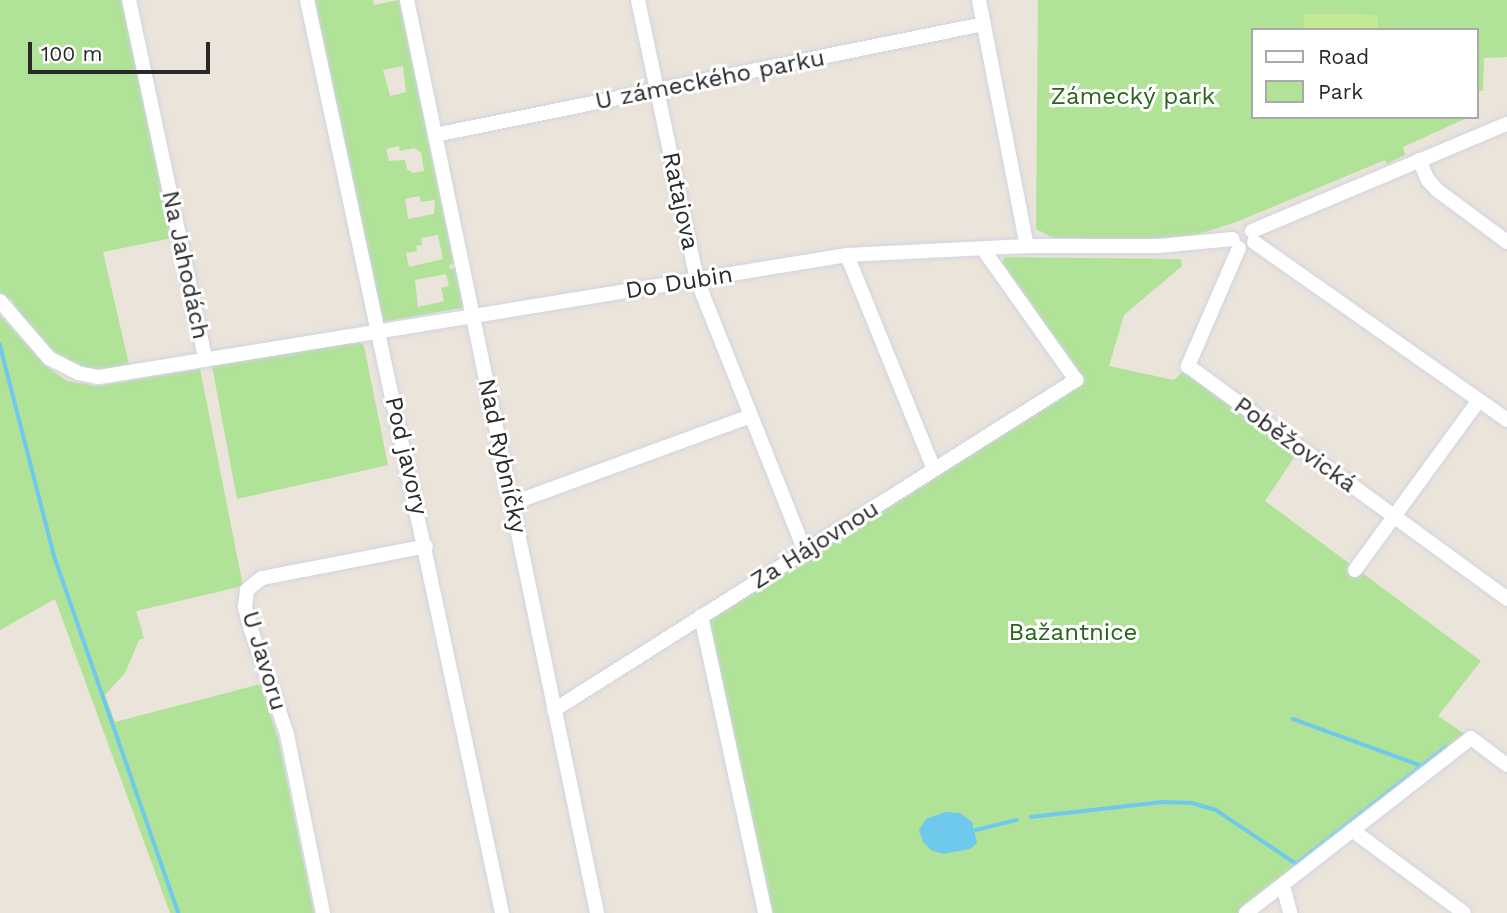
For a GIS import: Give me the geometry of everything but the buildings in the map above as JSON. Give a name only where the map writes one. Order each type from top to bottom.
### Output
[{"type":"street","name":"Na Jahodách","points":[[129,0],[205,359],[378,333]]},
{"type":"street","name":"Pod javory","points":[[307,0],[426,545],[502,913]]},
{"type":"street","name":"Nad Rybníčky","points":[[407,0],[597,913]]},
{"type":"street","name":"Ratajova","points":[[638,0],[697,280],[805,552]]},
{"type":"street","points":[[979,0],[1027,246]]},
{"type":"street","name":"U zámeckého parku","points":[[435,135],[984,24]]},
{"type":"street","name":"Do Dubin","points":[[378,333],[847,255],[1027,246],[1236,243],[1247,249],[1253,237],[1419,160],[1507,124]]},
{"type":"street","points":[[1419,160],[1428,180],[1437,190],[1507,242]]},
{"type":"street","points":[[1253,237],[1507,420]]},
{"type":"street","name":"Poběžovická","points":[[1236,243],[1188,366],[1507,599]]},
{"type":"street","name":"Za Hájovnou","points":[[554,710],[1076,380],[983,249]]},
{"type":"street","points":[[847,255],[934,469]]},
{"type":"street","points":[[0,301],[49,358],[78,373],[99,377],[205,359]]},
{"type":"street","points":[[1355,570],[1479,400]]},
{"type":"street","points":[[513,503],[751,416]]},
{"type":"street","name":"U Javoru","points":[[323,913],[286,734],[245,607],[247,590],[262,578],[426,545]]},
{"type":"street","points":[[701,616],[765,913]]},
{"type":"street","points":[[1246,913],[1471,738],[1507,765]]},
{"type":"street","points":[[1352,830],[1464,913]]},
{"type":"street","points":[[1283,886],[1290,913]]},
{"type":"green space","points":[[0,0],[123,0],[172,238],[103,252],[130,369],[95,372],[66,363],[31,329],[11,300],[0,295]]},
{"type":"green space","points":[[315,0],[373,0],[374,5],[399,0],[454,264],[449,265],[450,269],[455,268],[464,306],[383,322]],"holes":[[[403,66],[406,92],[390,96],[383,70]],[[399,146],[400,151],[414,148],[421,152],[424,171],[413,173],[407,169],[405,160],[389,161],[386,149]],[[419,196],[421,202],[435,200],[434,214],[408,219],[405,199]],[[438,235],[443,259],[409,267],[406,253],[417,251],[416,246],[422,245],[421,238]],[[446,274],[449,286],[441,288],[444,301],[418,307],[415,280]]]},
{"type":"green space","name":"Zámecký park","points":[[1038,0],[1507,0],[1507,57],[1484,58],[1483,91],[1479,91],[1479,28],[1378,28],[1378,15],[1305,14],[1304,28],[1252,28],[1252,119],[1465,119],[1403,147],[1405,155],[1387,164],[1385,160],[1239,221],[1199,234],[1148,241],[1054,238],[1036,229]]},
{"type":"green space","points":[[1304,14],[1378,15],[1378,28],[1304,28]]},
{"type":"green space","name":"Bažantnice","points":[[1005,257],[1181,259],[1182,266],[1124,315],[1109,366],[1174,380],[1188,366],[1301,447],[1265,501],[1481,661],[1438,716],[1471,738],[1238,913],[765,913],[701,616],[1080,377],[1002,262]]},
{"type":"green space","points":[[0,315],[46,366],[67,381],[97,386],[200,369],[243,586],[136,611],[144,638],[139,640],[125,673],[105,695],[115,722],[261,684],[279,742],[314,913],[170,913],[55,599],[0,630]]},
{"type":"green space","points":[[357,340],[364,346],[388,465],[237,499],[212,366]]},
{"type":"water","points":[[945,812],[960,813],[972,822],[977,843],[970,849],[943,854],[931,850],[923,842],[919,830],[926,819]]},
{"type":"waterway","points":[[0,344],[54,555],[179,913]]},
{"type":"waterway","points":[[1293,719],[1422,766]]},
{"type":"waterway","points":[[1296,864],[1446,747]]},
{"type":"waterway","points":[[1031,817],[1162,802],[1192,803],[1216,810],[1301,867]]},
{"type":"waterway","points":[[976,830],[1017,820]]}]
